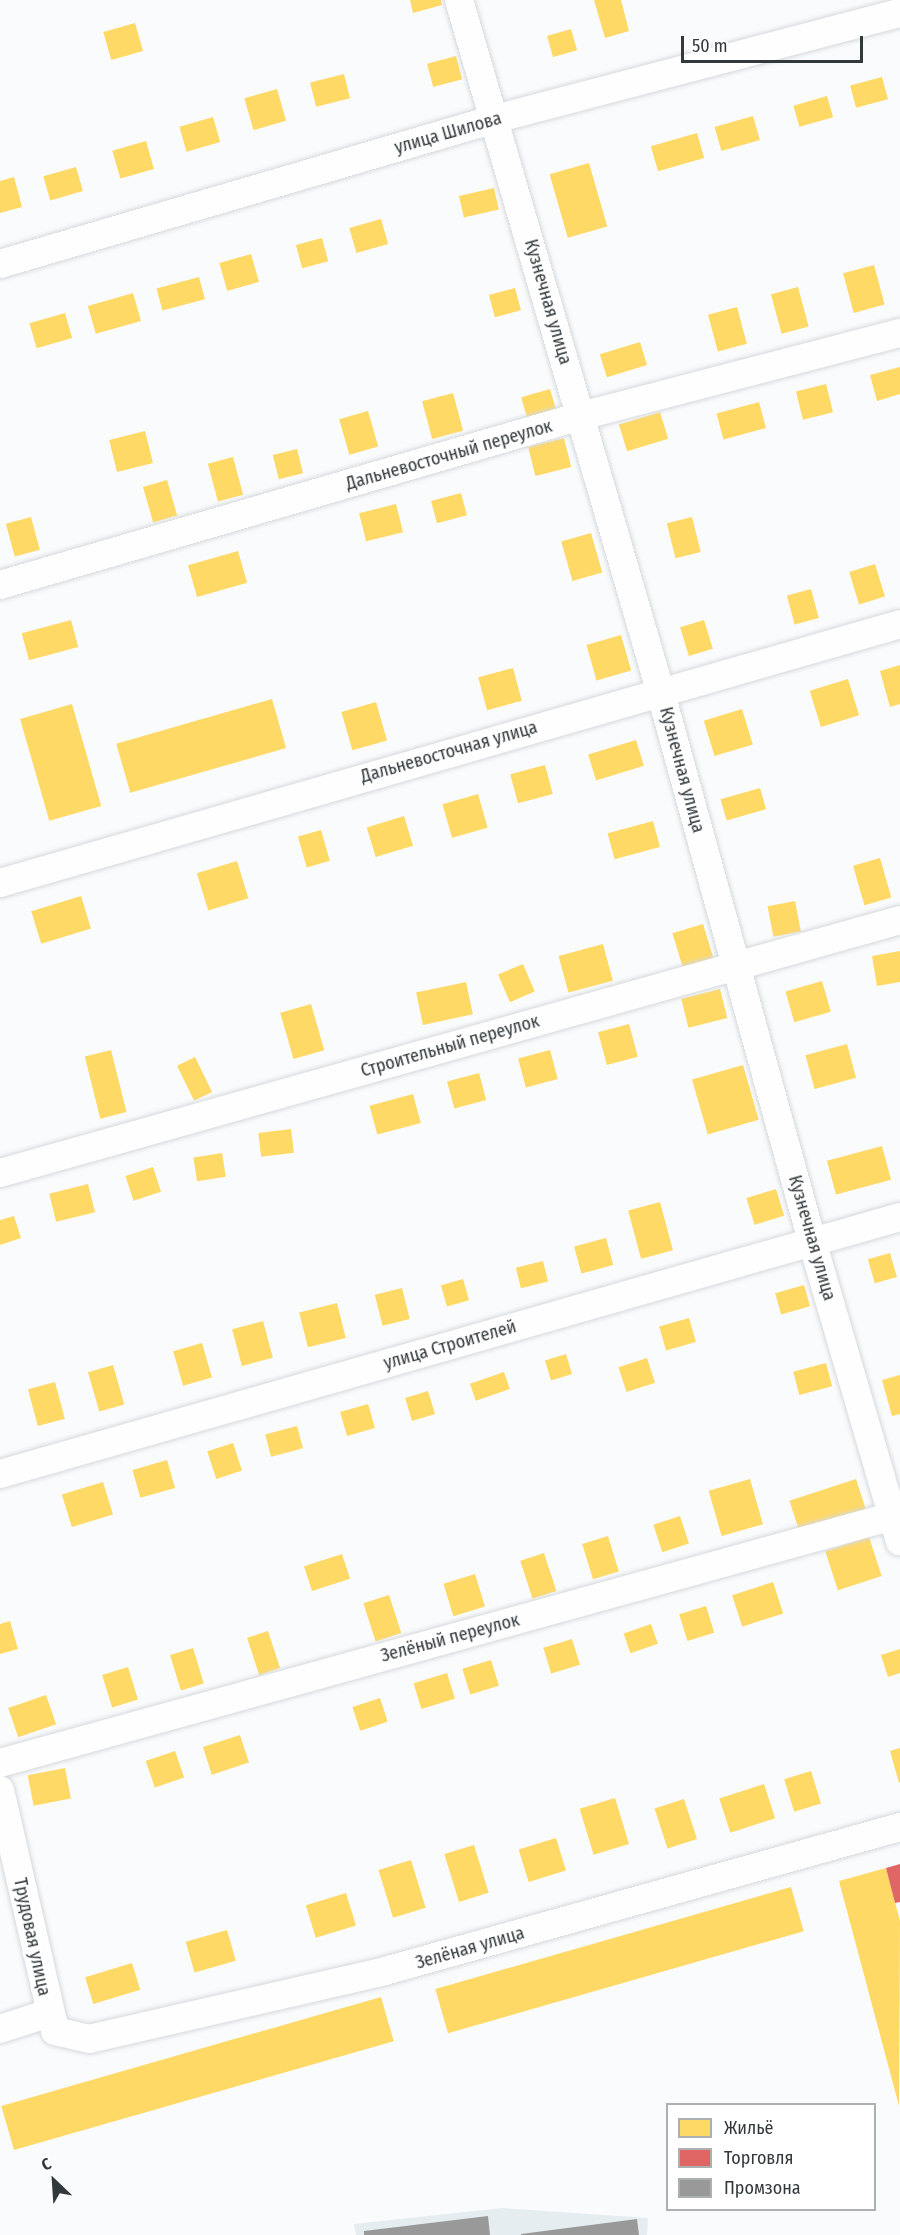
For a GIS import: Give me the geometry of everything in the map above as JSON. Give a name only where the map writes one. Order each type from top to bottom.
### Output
[{"type":"street","name":"Кузнечная улица","points":[[459,0],[660,690],[812,1241],[898,1523]]},
{"type":"street","name":"улица Шилова","points":[[0,264],[495,119],[900,13]]},
{"type":"street","name":"Дальневосточный переулок","points":[[0,585],[582,416],[900,333]]},
{"type":"street","name":"Дальневосточная улица","points":[[0,883],[660,690],[900,624]]},
{"type":"street","name":"Строительный переулок","points":[[0,1173],[900,920]]},
{"type":"street","name":"улица Строителей","points":[[0,1474],[900,1217]]},
{"type":"street","name":"Зелёный переулок","points":[[0,1762],[898,1523]]},
{"type":"street","name":"Трудовая улица","points":[[0,1790],[49,2013]]},
{"type":"street","name":"Зелёная улица","points":[[49,2013],[55,2031],[72,2038],[120,2035],[385,1971],[900,1827]]},
{"type":"street","points":[[0,2018],[49,2013]]},
{"type":"street","points":[[0,2029],[49,2013]]},
{"type":"shaded area","points":[[502,2208],[648,2218],[647,2235],[356,2235],[354,2224]]},
{"type":"building: Жильё","points":[[410,0],[441,0],[442,5],[413,13]]},
{"type":"building: Жильё","points":[[594,0],[621,0],[629,31],[605,38]]},
{"type":"building: Жильё","points":[[135,23],[143,51],[111,60],[103,32]]},
{"type":"building: Жильё","points":[[571,29],[577,50],[553,57],[547,36]]},
{"type":"building: Жильё","points":[[456,56],[462,79],[433,87],[427,64]]},
{"type":"building: Жильё","points":[[344,74],[350,98],[316,107],[310,82]]},
{"type":"building: Жильё","points":[[882,77],[888,99],[856,108],[850,86]]},
{"type":"building: Жильё","points":[[277,89],[286,121],[253,130],[244,98]]},
{"type":"building: Жильё","points":[[827,96],[833,117],[799,127],[793,106]]},
{"type":"building: Жильё","points":[[753,116],[760,140],[721,151],[715,127]]},
{"type":"building: Жильё","points":[[213,117],[220,142],[187,152],[179,127]]},
{"type":"building: Жильё","points":[[697,133],[704,158],[658,171],[651,146]]},
{"type":"building: Жильё","points":[[146,141],[154,169],[120,179],[112,151]]},
{"type":"building: Жильё","points":[[589,163],[607,226],[568,238],[550,174]]},
{"type":"building: Жильё","points":[[76,167],[83,191],[50,200],[43,176]]},
{"type":"building: Жильё","points":[[14,177],[22,207],[0,213],[0,181]]},
{"type":"building: Жильё","points":[[494,188],[499,209],[464,218],[459,196]]},
{"type":"building: Жильё","points":[[381,219],[388,244],[356,253],[349,228]]},
{"type":"building: Жильё","points":[[322,238],[328,261],[302,268],[296,245]]},
{"type":"building: Жильё","points":[[251,254],[259,282],[227,291],[219,263]]},
{"type":"building: Жильё","points":[[874,265],[885,305],[854,313],[843,273]]},
{"type":"building: Жильё","points":[[199,277],[205,299],[162,311],[156,288]]},
{"type":"building: Жильё","points":[[798,287],[809,327],[782,334],[771,294]]},
{"type":"building: Жильё","points":[[515,288],[521,310],[495,317],[489,295]]},
{"type":"building: Жильё","points":[[133,293],[141,321],[96,334],[88,306]]},
{"type":"building: Жильё","points":[[737,307],[747,344],[718,351],[708,315]]},
{"type":"building: Жильё","points":[[65,313],[72,338],[37,348],[29,323]]},
{"type":"building: Жильё","points":[[640,342],[647,365],[607,377],[600,354]]},
{"type":"building: Жильё","points":[[900,367],[900,394],[877,401],[870,375]]},
{"type":"building: Жильё","points":[[826,384],[833,412],[803,420],[796,391]]},
{"type":"building: Жильё","points":[[550,389],[557,414],[528,422],[521,397]]},
{"type":"building: Жильё","points":[[453,393],[463,431],[432,439],[422,401]]},
{"type":"building: Жильё","points":[[759,402],[766,428],[723,439],[716,413]]},
{"type":"building: Жильё","points":[[368,411],[378,447],[349,455],[339,419]]},
{"type":"building: Жильё","points":[[660,412],[668,439],[627,451],[619,425]]},
{"type":"building: Жильё","points":[[145,431],[153,463],[117,472],[109,440]]},
{"type":"building: Жильё","points":[[564,438],[571,467],[535,476],[528,447]]},
{"type":"building: Жильё","points":[[297,449],[303,473],[279,479],[273,455]]},
{"type":"building: Жильё","points":[[233,457],[243,495],[218,501],[208,464]]},
{"type":"building: Жильё","points":[[167,480],[177,516],[153,522],[143,487]]},
{"type":"building: Жильё","points":[[461,493],[467,515],[437,523],[431,501]]},
{"type":"building: Жильё","points":[[396,504],[403,532],[366,541],[359,513]]},
{"type":"building: Жильё","points":[[31,517],[40,550],[15,557],[6,524]]},
{"type":"building: Жильё","points":[[692,517],[701,552],[675,558],[667,523]]},
{"type":"building: Жильё","points":[[591,533],[602,572],[573,581],[561,542]]},
{"type":"building: Жильё","points":[[238,551],[247,583],[197,597],[188,565]]},
{"type":"building: Жильё","points":[[875,564],[885,597],[859,604],[849,572]]},
{"type":"building: Жильё","points":[[811,589],[819,618],[795,624],[787,595]]},
{"type":"building: Жильё","points":[[71,620],[78,647],[29,660],[22,633]]},
{"type":"building: Жильё","points":[[704,620],[713,649],[689,656],[680,627]]},
{"type":"building: Жильё","points":[[621,635],[631,671],[597,680],[586,645]]},
{"type":"building: Жильё","points":[[900,665],[900,704],[890,707],[880,671]]},
{"type":"building: Жильё","points":[[513,668],[522,701],[487,710],[478,677]]},
{"type":"building: Жильё","points":[[848,679],[859,715],[821,727],[810,691]]},
{"type":"building: Жильё","points":[[272,699],[286,748],[130,793],[116,744]]},
{"type":"building: Жильё","points":[[376,702],[387,740],[352,750],[341,712]]},
{"type":"building: Жильё","points":[[72,704],[101,806],[49,821],[20,719]]},
{"type":"building: Жильё","points":[[742,709],[753,744],[715,756],[704,721]]},
{"type":"building: Жильё","points":[[636,740],[644,766],[596,780],[588,755]]},
{"type":"building: Жильё","points":[[545,765],[553,794],[518,803],[510,774]]},
{"type":"building: Жильё","points":[[760,788],[766,809],[727,820],[721,799]]},
{"type":"building: Жильё","points":[[478,794],[488,828],[452,838],[442,804]]},
{"type":"building: Жильё","points":[[404,816],[413,846],[376,857],[367,827]]},
{"type":"building: Жильё","points":[[653,821],[660,847],[615,859],[608,833]]},
{"type":"building: Жильё","points":[[321,830],[330,861],[307,867],[298,837]]},
{"type":"building: Жильё","points":[[880,858],[891,897],[864,905],[853,866]]},
{"type":"building: Жильё","points":[[237,861],[248,898],[208,911],[197,873]]},
{"type":"building: Жильё","points":[[81,896],[91,929],[41,944],[31,911]]},
{"type":"building: Жильё","points":[[795,901],[801,931],[773,937],[768,906]]},
{"type":"building: Жильё","points":[[703,924],[714,959],[683,969],[672,933]]},
{"type":"building: Жильё","points":[[603,944],[613,981],[568,993],[559,956]]},
{"type":"building: Жильё","points":[[900,951],[900,982],[877,986],[872,956]]},
{"type":"building: Жильё","points":[[523,964],[535,992],[510,1002],[498,975]]},
{"type":"building: Жильё","points":[[822,981],[831,1012],[794,1022],[785,991]]},
{"type":"building: Жильё","points":[[466,982],[473,1014],[423,1025],[416,993]]},
{"type":"building: Жильё","points":[[720,989],[727,1018],[688,1028],[681,999]]},
{"type":"building: Жильё","points":[[311,1004],[324,1050],[293,1059],[280,1013]]},
{"type":"building: Жильё","points":[[629,1024],[638,1057],[607,1065],[598,1032]]},
{"type":"building: Жильё","points":[[847,1044],[856,1078],[815,1089],[805,1055]]},
{"type":"building: Жильё","points":[[111,1050],[126,1112],[100,1119],[85,1057]]},
{"type":"building: Жильё","points":[[550,1050],[558,1079],[526,1088],[518,1059]]},
{"type":"building: Жильё","points":[[195,1057],[212,1092],[194,1101],[177,1066]]},
{"type":"building: Жильё","points":[[743,1065],[759,1120],[708,1134],[692,1080]]},
{"type":"building: Жильё","points":[[479,1073],[486,1100],[454,1109],[447,1082]]},
{"type":"building: Жильё","points":[[413,1094],[421,1123],[377,1135],[370,1106]]},
{"type":"building: Жильё","points":[[291,1129],[294,1153],[261,1157],[258,1133]]},
{"type":"building: Жильё","points":[[882,1146],[891,1180],[836,1195],[827,1161]]},
{"type":"building: Жильё","points":[[222,1153],[226,1177],[197,1181],[193,1158]]},
{"type":"building: Жильё","points":[[153,1167],[161,1192],[133,1201],[125,1176]]},
{"type":"building: Жильё","points":[[88,1184],[95,1212],[56,1222],[49,1194]]},
{"type":"building: Жильё","points":[[776,1189],[784,1216],[755,1225],[746,1198]]},
{"type":"building: Жильё","points":[[660,1202],[673,1250],[641,1259],[628,1211]]},
{"type":"building: Жильё","points":[[14,1216],[21,1238],[0,1245],[0,1220]]},
{"type":"building: Жильё","points":[[606,1238],[613,1265],[581,1274],[574,1247]]},
{"type":"building: Жильё","points":[[890,1253],[897,1277],[875,1283],[868,1259]]},
{"type":"building: Жильё","points":[[543,1261],[548,1281],[521,1288],[516,1268]]},
{"type":"building: Жильё","points":[[463,1279],[469,1300],[447,1306],[441,1285]]},
{"type":"building: Жильё","points":[[804,1285],[810,1306],[781,1314],[775,1293]]},
{"type":"building: Жильё","points":[[402,1288],[410,1319],[383,1326],[375,1295]]},
{"type":"building: Жильё","points":[[337,1303],[346,1338],[308,1347],[299,1312]]},
{"type":"building: Жильё","points":[[689,1318],[696,1342],[666,1351],[659,1327]]},
{"type":"building: Жильё","points":[[263,1321],[273,1358],[242,1366],[232,1329]]},
{"type":"building: Жильё","points":[[202,1343],[212,1378],[183,1386],[173,1351]]},
{"type":"building: Жильё","points":[[566,1354],[572,1374],[551,1381],[545,1360]]},
{"type":"building: Жильё","points":[[647,1358],[655,1383],[627,1392],[618,1367]]},
{"type":"building: Жильё","points":[[826,1363],[832,1386],[799,1395],[793,1372]]},
{"type":"building: Жильё","points":[[113,1365],[124,1404],[99,1412],[88,1372]]},
{"type":"building: Жильё","points":[[504,1372],[510,1389],[476,1401],[470,1384]]},
{"type":"building: Жильё","points":[[900,1375],[900,1414],[892,1416],[882,1380]]},
{"type":"building: Жильё","points":[[55,1382],[65,1419],[38,1426],[28,1389]]},
{"type":"building: Жильё","points":[[428,1391],[435,1414],[412,1421],[405,1398]]},
{"type":"building: Жильё","points":[[368,1404],[375,1428],[347,1436],[340,1412]]},
{"type":"building: Жильё","points":[[297,1426],[303,1448],[271,1457],[265,1435]]},
{"type":"building: Жильё","points":[[233,1443],[242,1471],[216,1479],[207,1451]]},
{"type":"building: Жильё","points":[[167,1460],[175,1488],[140,1498],[132,1470]]},
{"type":"building: Жильё","points":[[750,1479],[763,1524],[722,1536],[709,1491]]},
{"type":"building: Жильё","points":[[856,1479],[866,1510],[800,1532],[789,1501]]},
{"type":"building: Жильё","points":[[103,1482],[113,1515],[72,1527],[62,1495]]},
{"type":"building: Жильё","points":[[680,1516],[689,1544],[662,1552],[653,1525]]},
{"type":"building: Жильё","points":[[608,1536],[619,1571],[593,1579],[582,1544]]},
{"type":"building: Жильё","points":[[869,1537],[882,1576],[838,1590],[825,1551]]},
{"type":"building: Жильё","points":[[544,1553],[556,1591],[533,1599],[520,1561]]},
{"type":"building: Жильё","points":[[342,1554],[350,1579],[312,1591],[304,1566]]},
{"type":"building: Жильё","points":[[475,1574],[485,1607],[453,1616],[443,1584]]},
{"type":"building: Жильё","points":[[773,1582],[783,1613],[742,1627],[732,1595]]},
{"type":"building: Жильё","points":[[389,1595],[401,1633],[376,1641],[363,1603]]},
{"type":"building: Жильё","points":[[706,1606],[714,1633],[687,1641],[679,1614]]},
{"type":"building: Жильё","points":[[10,1621],[18,1649],[0,1654],[0,1624]]},
{"type":"building: Жильё","points":[[651,1624],[658,1644],[630,1653],[624,1633]]},
{"type":"building: Жильё","points":[[268,1631],[280,1668],[259,1675],[247,1638]]},
{"type":"building: Жильё","points":[[572,1639],[580,1665],[551,1674],[543,1648]]},
{"type":"building: Жильё","points":[[193,1648],[204,1683],[181,1690],[170,1655]]},
{"type":"building: Жильё","points":[[900,1649],[900,1673],[888,1677],[881,1655]]},
{"type":"building: Жильё","points":[[491,1660],[499,1686],[470,1695],[462,1669]]},
{"type":"building: Жильё","points":[[128,1667],[138,1700],[112,1707],[102,1675]]},
{"type":"building: Жильё","points":[[447,1673],[455,1699],[421,1709],[414,1683]]},
{"type":"building: Жильё","points":[[46,1695],[56,1724],[18,1737],[8,1708]]},
{"type":"building: Жильё","points":[[380,1698],[388,1722],[360,1731],[352,1707]]},
{"type":"building: Жильё","points":[[240,1735],[249,1763],[212,1775],[203,1747]]},
{"type":"building: Жильё","points":[[900,1748],[900,1782],[899,1783],[890,1751]]},
{"type":"building: Жильё","points":[[175,1751],[184,1777],[155,1788],[146,1761]]},
{"type":"building: Жильё","points":[[65,1768],[71,1798],[34,1806],[28,1775]]},
{"type":"building: Жильё","points":[[811,1771],[821,1804],[794,1812],[784,1779]]},
{"type":"building: Жильё","points":[[764,1784],[775,1818],[730,1833],[719,1799]]},
{"type":"building: Жильё","points":[[615,1798],[629,1844],[594,1855],[580,1809]]},
{"type":"building: Жильё","points":[[684,1799],[697,1839],[667,1849],[655,1809]]},
{"type":"building: Жильё","points":[[556,1838],[566,1871],[529,1882],[519,1849]]},
{"type":"building: Жильё","points":[[474,1845],[489,1893],[459,1902],[444,1854]]},
{"type":"building: Жильё","points":[[411,1860],[426,1908],[393,1918],[378,1870]]},
{"type":"building: Жильё","points":[[886,1868],[900,1921],[899,2106],[839,1881]]},
{"type":"building: Жильё","points":[[791,1887],[804,1931],[448,2033],[435,1989]]},
{"type":"building: Жильё","points":[[346,1893],[356,1926],[316,1938],[306,1905]]},
{"type":"building: Жильё","points":[[227,1930],[236,1961],[194,1973],[186,1942]]},
{"type":"building: Жильё","points":[[132,1963],[140,1990],[93,2004],[85,1977]]},
{"type":"building: Жильё","points":[[381,1997],[394,2041],[14,2150],[1,2106]]},
{"type":"building: Торговля","points":[[900,1864],[900,1902],[895,1903],[886,1868]]},
{"type":"building: Промзона","points":[[488,2216],[490,2235],[364,2235],[364,2231]]},
{"type":"building: Промзона","points":[[637,2219],[639,2235],[521,2235],[521,2234]]}]
